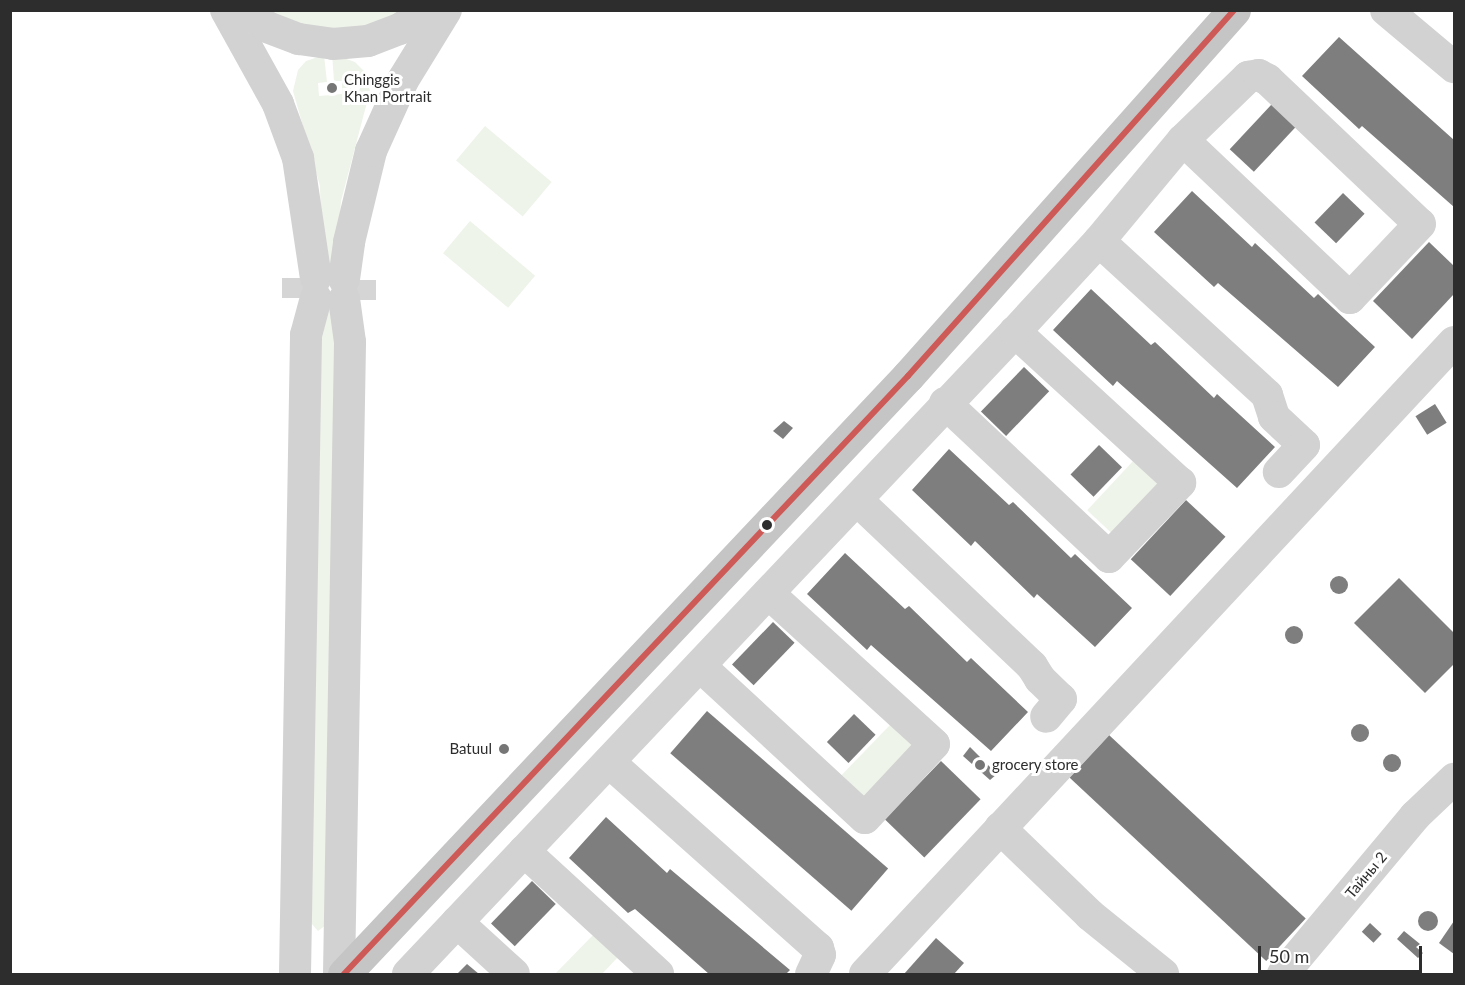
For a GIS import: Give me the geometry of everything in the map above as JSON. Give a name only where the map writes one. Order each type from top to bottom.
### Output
[{"type":"main road","points":[[344,975],[908,376],[1234,10]]},
{"type":"street","points":[[226,10],[278,104],[298,158],[308,244],[350,342],[339,975]]},
{"type":"street","points":[[242,10],[267,27],[299,39],[333,44],[368,41],[400,29],[427,10]]},
{"type":"street","points":[[295,975],[306,335],[298,313],[329,289],[355,222],[370,151],[386,112],[446,10]]},
{"type":"street","points":[[1386,10],[1455,67]]},
{"type":"street","points":[[408,975],[857,500],[945,403],[1015,332],[1099,241],[1184,140],[1238,85],[1259,75],[1420,224],[1350,298],[1184,140]]},
{"type":"street","points":[[1099,241],[1267,395],[1274,417],[1304,445],[1280,472]]},
{"type":"street","points":[[945,403],[1109,556],[1180,483],[1015,332]]},
{"type":"street","points":[[865,975],[1455,342]]},
{"type":"street","points":[[857,500],[1032,666],[1040,679],[1061,699],[1046,717]]},
{"type":"street","points":[[700,666],[865,818],[934,744],[768,593]]},
{"type":"street","points":[[609,762],[818,948],[820,955],[811,975]]},
{"type":"street","name":"Тайны 2","points":[[1283,975],[1415,816],[1455,779]]},
{"type":"street","points":[[1000,828],[1090,915],[1162,975]]},
{"type":"street","points":[[524,850],[658,975]]},
{"type":"street","points":[[457,922],[514,975]]},
{"type":"shaded area","points":[[262,11],[409,11],[372,27],[318,32]]},
{"type":"shaded area","points":[[332,54],[355,62],[364,71],[370,91],[341,201],[337,263],[322,275],[320,186],[293,91],[298,70],[306,61],[324,55],[327,82],[318,83],[319,96],[342,94],[342,81],[334,81]]},
{"type":"shaded area","points":[[485,126],[552,182],[523,216],[456,160]]},
{"type":"shaded area","points":[[470,221],[535,276],[508,308],[443,253]]},
{"type":"shaded area","points":[[320,302],[337,303],[326,925],[318,931],[310,922]]},
{"type":"shaded area","points":[[1135,459],[1160,482],[1112,533],[1087,510]]},
{"type":"shaded area","points":[[891,724],[916,748],[867,799],[842,775]]},
{"type":"shaded area","points":[[595,933],[619,956],[602,974],[555,974]]},
{"type":"building","points":[[1339,37],[1454,140],[1454,207],[1362,126],[1359,129],[1302,76]]},
{"type":"building","points":[[1272,104],[1296,127],[1254,172],[1230,149]]},
{"type":"building","points":[[1192,191],[1252,247],[1255,243],[1314,298],[1318,294],[1375,347],[1338,387],[1218,283],[1214,287],[1154,232]]},
{"type":"building","points":[[1343,193],[1365,214],[1336,243],[1315,222]]},
{"type":"building","points":[[1429,242],[1454,266],[1454,294],[1412,339],[1373,301]]},
{"type":"building","points":[[1091,289],[1151,345],[1155,342],[1214,398],[1217,394],[1275,447],[1237,488],[1117,381],[1113,386],[1053,330]]},
{"type":"building","points":[[1024,367],[1049,391],[1006,436],[981,412]]},
{"type":"building","points":[[1435,404],[1447,423],[1427,435],[1415,416]]},
{"type":"building","points":[[784,421],[793,428],[783,439],[773,431]]},
{"type":"building","points":[[1099,445],[1122,467],[1094,497],[1071,474]]},
{"type":"building","points":[[949,449],[1009,505],[1013,502],[1071,558],[1075,554],[1132,608],[1095,647],[1037,594],[1034,598],[975,541],[971,546],[912,490]]},
{"type":"building","points":[[1186,500],[1225,537],[1170,596],[1131,559]]},
{"type":"building","points":[[845,553],[905,609],[909,606],[967,662],[971,658],[1028,712],[991,751],[871,645],[867,650],[807,594]]},
{"type":"building","points":[[1335,576],[1343,576],[1348,581],[1346,592],[1335,594],[1330,589],[1330,581]]},
{"type":"building","points":[[1399,578],[1454,633],[1454,664],[1425,693],[1354,623]]},
{"type":"building","points":[[773,622],[795,643],[754,685],[732,664]]},
{"type":"building","points":[[1294,626],[1300,629],[1303,635],[1300,641],[1294,644],[1288,641],[1285,635],[1288,629]]},
{"type":"building","points":[[707,711],[888,868],[851,911],[670,753]]},
{"type":"building","points":[[854,714],[876,735],[848,763],[827,742]]},
{"type":"building","points":[[1356,724],[1364,724],[1369,729],[1367,740],[1356,742],[1351,737],[1351,729]]},
{"type":"building","points":[[1109,735],[1306,918],[1266,961],[1069,777]]},
{"type":"building","name":"grocery store","points":[[970,747],[997,774],[990,780],[963,756]]},
{"type":"building","points":[[1388,754],[1396,754],[1401,759],[1399,770],[1388,772],[1383,767],[1383,759]]},
{"type":"building","points":[[941,761],[981,799],[924,857],[885,819]]},
{"type":"building","points":[[606,817],[667,873],[670,869],[790,970],[786,974],[709,974],[635,909],[628,913],[569,858]]},
{"type":"building","points":[[532,881],[556,904],[515,946],[491,923]]},
{"type":"building","points":[[1428,911],[1435,914],[1438,921],[1435,928],[1428,931],[1421,928],[1418,921],[1421,914]]},
{"type":"building","points":[[1454,921],[1454,954],[1439,943]]},
{"type":"building","points":[[1370,923],[1382,934],[1374,943],[1362,932]]},
{"type":"building","points":[[1404,931],[1420,944],[1416,947],[1423,953],[1418,958],[1397,939]]},
{"type":"building","points":[[936,938],[964,963],[954,974],[904,974]]},
{"type":"building","points":[[467,964],[479,974],[457,974]]},
{"type":"tunnel","points":[[298,278],[298,298]]},
{"type":"tunnel","points":[[360,280],[360,300]]},
{"type":"transit line","points":[[344,974],[908,376],[1234,10]]},
{"type":"place","name":"Chinggis Khan Portrait","points":[[332,88]]},
{"type":"place","name":"Batuul","points":[[504,749]]},
{"type":"place","name":"grocery store","points":[[980,765]]}]
